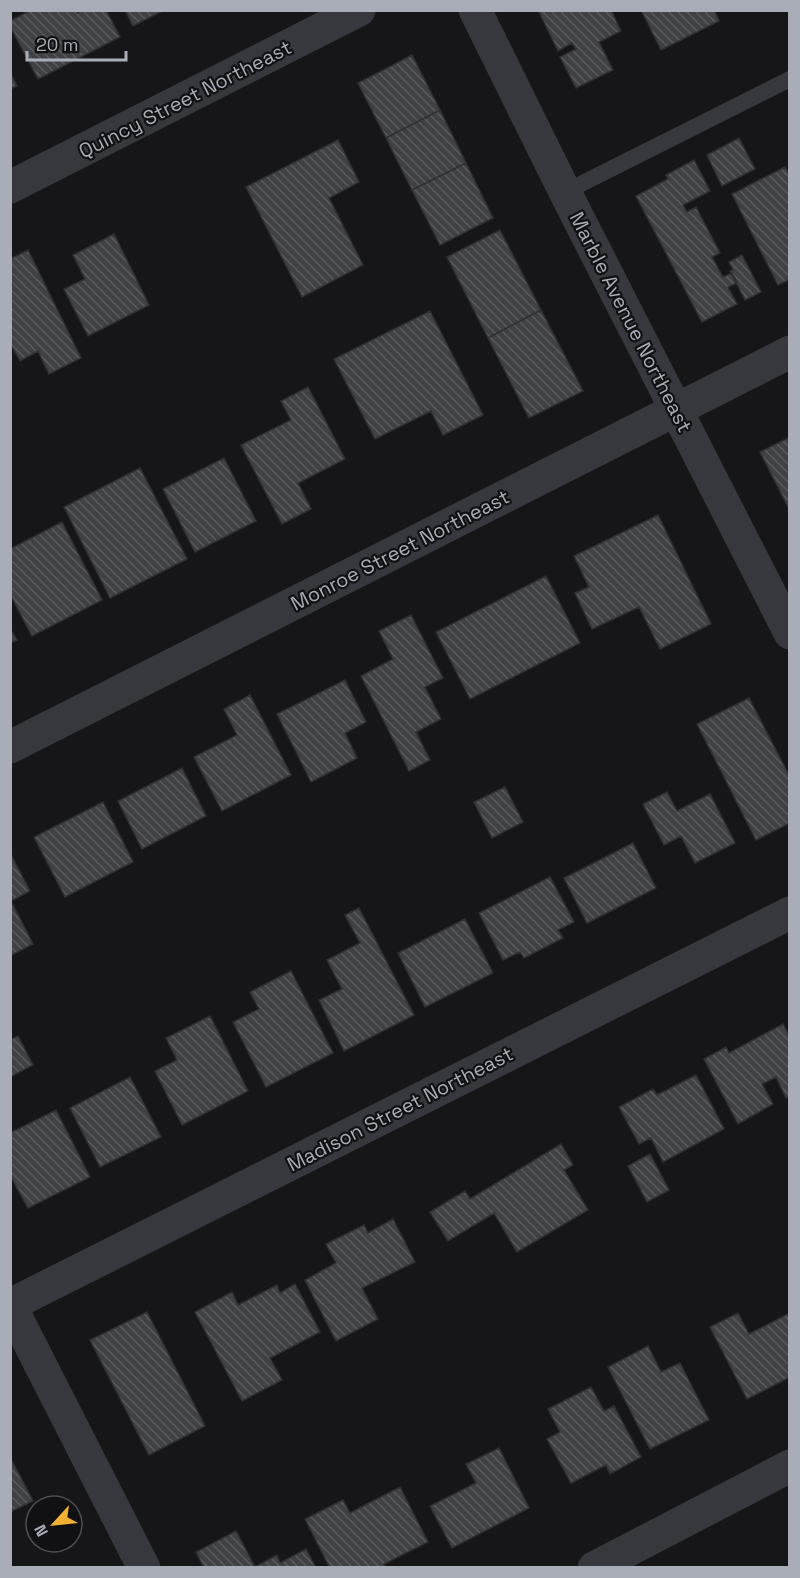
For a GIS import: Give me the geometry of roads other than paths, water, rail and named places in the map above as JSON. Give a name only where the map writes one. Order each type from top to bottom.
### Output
[{"type":"street","name":"Quincy Street Northeast","points":[[10,187],[359,10]]},
{"type":"street","name":"Marble Avenue Northeast","points":[[475,10],[565,192],[789,631]]},
{"type":"street","name":"Monroe Street Northeast","points":[[10,747],[789,352]]},
{"type":"street","name":"Madison Street Northeast","points":[[11,1305],[789,913]]},
{"type":"street","points":[[11,1305],[144,1568]]},
{"type":"street","points":[[594,1568],[789,1466]]},
{"type":"lane","points":[[565,192],[789,80]]}]
